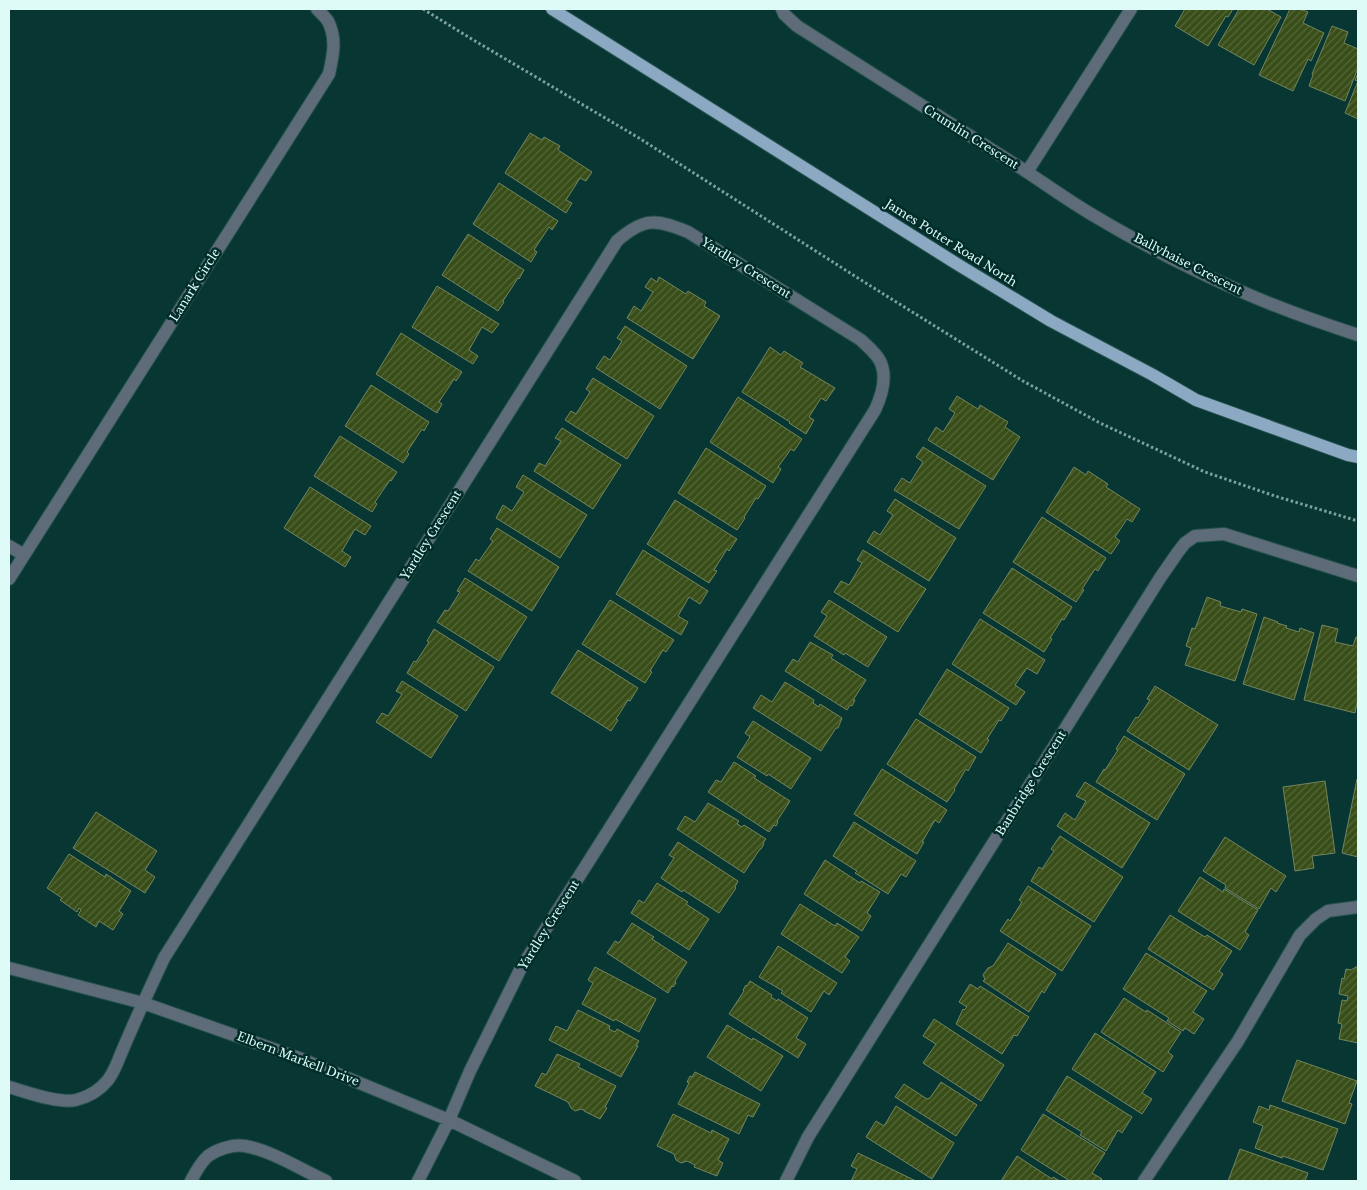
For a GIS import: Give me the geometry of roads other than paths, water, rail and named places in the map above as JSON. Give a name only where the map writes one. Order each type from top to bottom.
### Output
[{"type":"main road","name":"James Potter Road North","points":[[552,9],[957,264],[1051,321],[1196,400],[1358,457]]},
{"type":"street","name":"Lanark Circle","points":[[9,579],[328,74],[333,56],[334,38],[328,21],[317,9]]},
{"type":"street","name":"Crumlin Crescent","points":[[782,9],[784,14],[797,26],[1027,172],[1131,9]]},
{"type":"street","name":"Ballyhaise Crescent","points":[[1027,172],[1090,213],[1212,278],[1304,317],[1358,336]]},
{"type":"street","name":"Yardley Crescent","points":[[9,1087],[59,1100],[74,1100],[92,1095],[107,1082],[117,1066],[122,1050],[164,958],[617,241],[629,230],[647,222],[667,224],[688,232],[862,340],[880,359],[883,374],[882,392],[875,410],[521,968],[418,1181]]},
{"type":"street","name":"Banbridge Crescent","points":[[786,1181],[808,1137],[1155,586],[1185,543],[1195,536],[1224,534],[1358,576]]},
{"type":"street","points":[[9,546],[24,555]]},
{"type":"street","points":[[1144,1181],[1238,1041],[1300,934],[1328,911],[1358,907]]},
{"type":"street","name":"Elbern Markell Drive","points":[[9,968],[143,1003],[299,1058],[449,1120],[576,1181]]},
{"type":"street","points":[[191,1181],[208,1156],[226,1147],[243,1145],[258,1149],[326,1181]]}]
